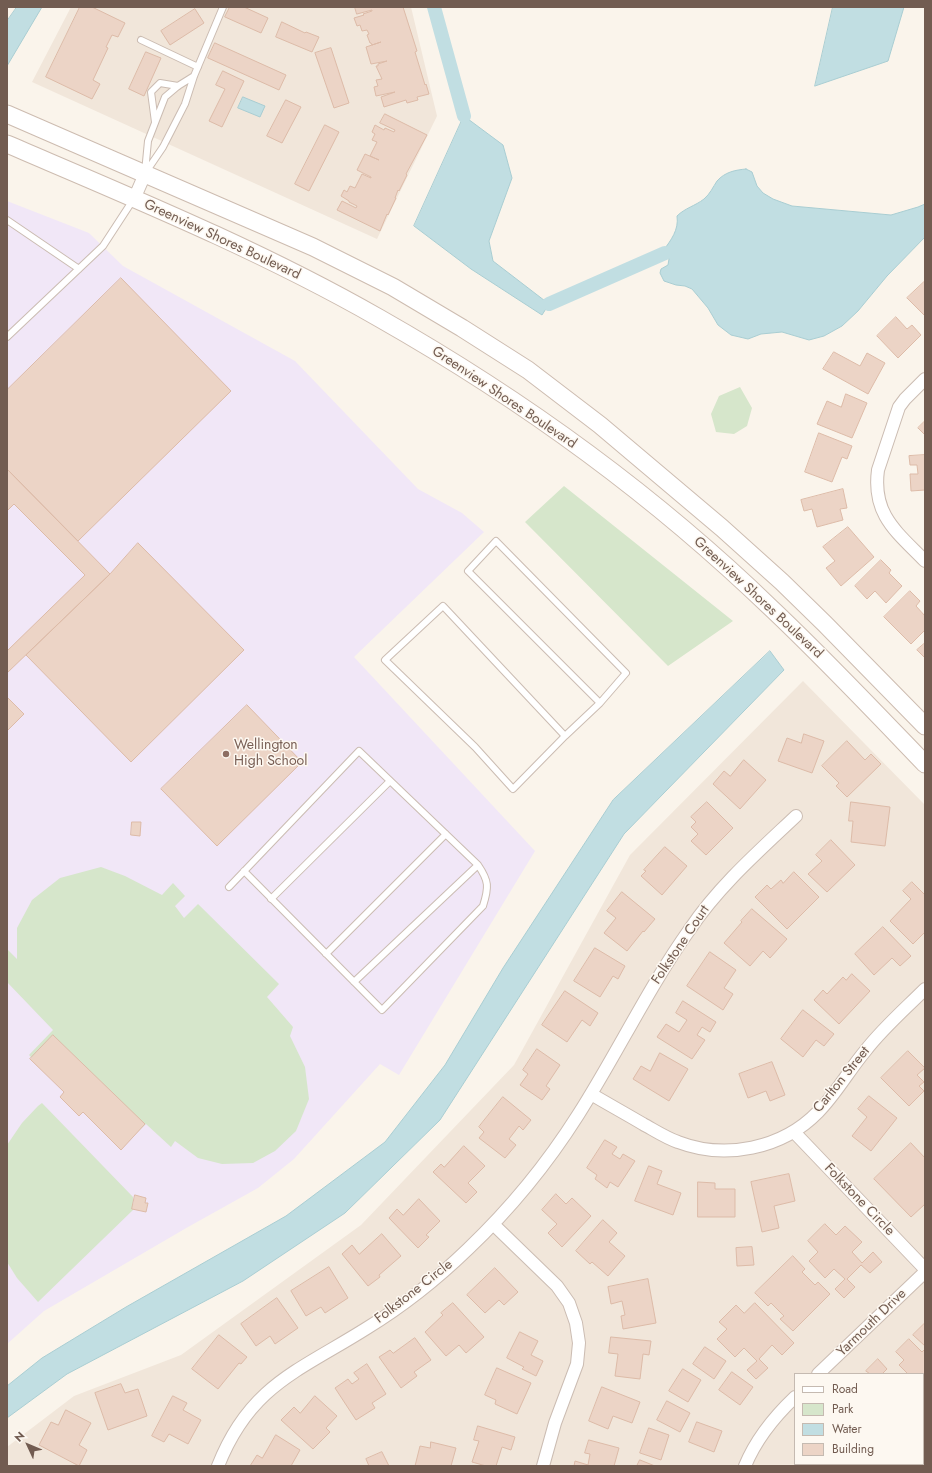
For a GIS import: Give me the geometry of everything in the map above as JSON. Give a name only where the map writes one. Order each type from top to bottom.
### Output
[{"type":"street","name":"Greenview Shores Boulevard","points":[[7,114],[313,247],[386,283],[462,328],[528,370],[600,426],[722,528],[782,582],[925,726]]},
{"type":"street","name":"Greenview Shores Boulevard","points":[[7,144],[206,230],[299,275],[378,317],[493,388],[578,447],[650,502],[711,553],[770,606],[827,662],[925,764]]},
{"type":"street","points":[[134,199],[145,174]]},
{"type":"street","points":[[925,379],[904,398],[899,407],[878,470],[877,481],[879,502],[888,522],[925,561]]},
{"type":"street","name":"Folkstone Court","points":[[591,1094],[669,959],[691,926],[716,895],[796,816]]},
{"type":"street","name":"Carlton Street","points":[[591,1094],[659,1133],[678,1142],[697,1148],[717,1150],[737,1150],[757,1147],[776,1141],[794,1132],[817,1113],[831,1098],[866,1049],[883,1030],[925,989]]},
{"type":"street","name":"Folkstone Circle","points":[[218,1466],[237,1427],[251,1408],[267,1391],[285,1377],[368,1328],[406,1301],[442,1273],[493,1224],[524,1190],[552,1154],[591,1094]]},
{"type":"street","name":"Folkstone Circle","points":[[794,1132],[925,1269]]},
{"type":"street","points":[[493,1224],[558,1286],[569,1303],[576,1323],[579,1344],[577,1364],[555,1423],[544,1466]]},
{"type":"street","name":"Yarmouth Drive","points":[[819,1373],[925,1272]]},
{"type":"street","points":[[745,1466],[763,1432],[794,1398]]},
{"type":"lane","points":[[145,174],[163,147],[185,104],[194,76],[223,7]]},
{"type":"lane","points":[[141,40],[198,67]]},
{"type":"lane","points":[[145,174],[148,141],[165,97],[178,86],[194,76]]},
{"type":"lane","points":[[155,123],[151,92],[160,83],[178,86]]},
{"type":"lane","points":[[7,337],[103,246],[134,199]]},
{"type":"lane","points":[[7,220],[79,269]]},
{"type":"lane","points":[[565,736],[443,606],[385,660],[475,747],[513,789],[600,703],[626,673],[496,541],[468,571],[600,703]]},
{"type":"lane","points":[[229,887],[244,871],[359,751],[478,864],[486,878],[487,893],[484,906],[382,1010],[244,871]]},
{"type":"lane","points":[[271,899],[390,781]]},
{"type":"lane","points":[[326,954],[446,834]]},
{"type":"lane","points":[[354,982],[478,864]]},
{"type":"shaded area","points":[[71,7],[411,7],[437,116],[377,239],[32,82]]},
{"type":"shaded area","name":"Wellington High School","points":[[7,201],[89,233],[123,266],[295,361],[418,489],[462,513],[484,532],[354,657],[535,851],[399,1075],[380,1064],[294,1159],[258,1188],[44,1311],[7,1344]]},
{"type":"shaded area","points":[[803,681],[925,805],[925,1466],[7,1466],[7,1447],[74,1396],[181,1355],[361,1225],[514,1065],[630,855]]},
{"type":"green space","points":[[740,387],[752,408],[747,426],[734,434],[716,432],[711,414],[719,396]]},
{"type":"green space","points":[[564,486],[733,621],[668,666],[525,522]]},
{"type":"green space","points":[[101,867],[125,876],[162,895],[173,883],[185,896],[175,906],[184,918],[198,904],[279,984],[267,997],[293,1027],[290,1036],[305,1067],[309,1099],[296,1131],[275,1151],[253,1163],[222,1164],[198,1158],[175,1141],[171,1147],[146,1124],[120,1148],[29,1055],[53,1030],[7,982],[7,949],[17,959],[17,928],[32,900],[60,878]]},
{"type":"green space","points":[[42,1103],[133,1197],[133,1210],[38,1302],[17,1278],[7,1262],[7,1145],[22,1123]]},
{"type":"water","points":[[17,7],[42,7],[7,66],[7,21]]},
{"type":"water","points":[[833,7],[904,7],[888,61],[815,86]]},
{"type":"water","points":[[243,97],[265,106],[260,117],[238,108]]},
{"type":"water","points":[[464,116],[503,145],[512,178],[489,241],[493,261],[549,304],[542,315],[471,269],[414,226]]},
{"type":"water","points":[[746,169],[752,172],[757,186],[763,193],[773,199],[792,206],[891,215],[925,204],[925,237],[887,276],[858,311],[842,326],[824,336],[809,340],[782,332],[761,334],[748,339],[731,335],[718,325],[708,308],[692,289],[664,281],[660,273],[661,269],[668,265],[669,259],[663,251],[676,230],[677,216],[704,199],[723,175]]},
{"type":"water","points":[[770,651],[784,670],[624,834],[440,1120],[345,1213],[243,1281],[67,1374],[7,1418],[7,1386],[42,1358],[126,1307],[286,1216],[385,1142],[445,1065],[503,968],[613,800]]},
{"type":"building","points":[[80,7],[92,7],[125,23],[118,37],[112,35],[106,47],[108,48],[93,80],[100,84],[92,99],[46,77]]},
{"type":"building","points":[[230,7],[244,7],[268,18],[261,33],[225,17]]},
{"type":"building","points":[[355,7],[403,7],[417,51],[415,52],[429,94],[417,97],[418,100],[407,103],[406,100],[384,107],[381,97],[395,92],[376,96],[374,87],[378,86],[376,80],[382,79],[376,66],[387,61],[371,64],[366,47],[372,45],[367,35],[369,34],[367,30],[362,31],[360,25],[357,26],[354,18],[364,15],[363,14],[372,10],[357,14]]},
{"type":"building","points":[[195,9],[204,23],[170,45],[161,31]]},
{"type":"building","points":[[282,22],[305,33],[306,32],[319,37],[312,52],[276,37]]},
{"type":"building","points":[[215,43],[286,75],[279,90],[208,58]]},
{"type":"building","points":[[331,48],[349,103],[334,108],[315,53]]},
{"type":"building","points":[[146,52],[161,58],[144,96],[129,89]]},
{"type":"building","points":[[223,71],[244,81],[222,127],[209,121],[225,89],[216,85]]},
{"type":"building","points":[[286,100],[301,107],[282,143],[267,136]]},
{"type":"building","points":[[385,114],[427,135],[406,174],[407,175],[399,191],[398,190],[396,198],[380,231],[337,210],[342,201],[356,208],[357,206],[341,196],[344,190],[347,192],[350,186],[355,188],[362,174],[371,178],[357,170],[365,154],[379,160],[370,156],[377,142],[372,140],[375,134],[372,132],[375,125],[384,130],[385,128],[394,132],[395,130],[380,123]]},
{"type":"building","points":[[325,125],[339,132],[309,191],[295,184]]},
{"type":"building","points":[[121,278],[231,391],[78,541],[7,469],[7,390]]},
{"type":"building","points":[[925,281],[925,316],[907,298]]},
{"type":"building","points":[[896,317],[907,329],[912,325],[921,335],[898,358],[877,336]]},
{"type":"building","points":[[834,352],[860,366],[867,353],[885,363],[868,394],[823,369]]},
{"type":"building","points":[[846,394],[867,403],[852,438],[817,424],[827,401],[841,407]]},
{"type":"building","points":[[925,421],[925,435],[918,428]]},
{"type":"building","points":[[819,433],[852,446],[847,459],[842,457],[832,482],[805,472]]},
{"type":"building","points":[[925,455],[925,490],[911,491],[910,474],[918,474],[917,465],[910,465],[909,456]]},
{"type":"building","points":[[7,469],[110,574],[7,673],[7,651],[85,575],[14,504],[7,511]]},
{"type":"building","points":[[843,489],[847,508],[840,509],[843,520],[817,527],[812,509],[804,511],[801,500]]},
{"type":"building","points":[[848,527],[874,557],[841,586],[826,568],[835,561],[823,547]]},
{"type":"building","points":[[138,543],[244,650],[131,762],[26,655],[110,574]]},
{"type":"building","points":[[881,560],[891,570],[889,573],[902,586],[886,603],[875,591],[867,599],[855,586]]},
{"type":"building","points":[[910,591],[920,601],[916,606],[925,616],[925,630],[911,644],[884,617]]},
{"type":"building","points":[[925,643],[925,658],[917,650]]},
{"type":"building","points":[[7,697],[24,714],[7,731]]},
{"type":"building","points":[[247,705],[302,762],[217,846],[161,789]]},
{"type":"building","points":[[804,734],[824,741],[812,773],[778,761],[787,738],[801,743]]},
{"type":"building","points":[[847,741],[865,760],[871,754],[881,764],[847,797],[836,786],[839,783],[822,766]]},
{"type":"building","points":[[744,760],[766,780],[740,809],[713,784],[724,771],[730,776]]},
{"type":"building","points":[[707,802],[733,828],[706,855],[691,841],[698,834],[691,827],[696,822],[691,817]]},
{"type":"building","points":[[851,802],[890,807],[885,846],[851,842],[853,821],[849,821]]},
{"type":"building","points":[[132,822],[141,822],[140,836],[131,835]]},
{"type":"building","points":[[831,840],[855,865],[827,892],[808,874],[822,861],[816,855]]},
{"type":"building","points":[[665,847],[687,866],[662,895],[641,876],[646,871],[644,870]]},
{"type":"building","points":[[794,872],[819,897],[787,929],[755,897],[767,885],[771,889],[781,880],[783,883]]},
{"type":"building","points":[[912,882],[925,895],[925,932],[913,944],[890,921],[911,899],[903,891]]},
{"type":"building","points":[[622,892],[655,919],[627,951],[604,933],[616,918],[607,911]]},
{"type":"building","points":[[752,909],[787,939],[770,958],[763,951],[750,966],[724,943]]},
{"type":"building","points":[[883,927],[911,956],[900,966],[892,958],[874,975],[855,954]]},
{"type":"building","points":[[595,948],[625,966],[618,979],[613,976],[600,997],[574,981]]},
{"type":"building","points":[[710,952],[736,970],[724,988],[733,994],[723,1010],[687,986]]},
{"type":"building","points":[[852,974],[870,991],[839,1024],[814,1000],[823,990],[827,994],[843,977],[846,980]]},
{"type":"building","points":[[565,991],[598,1013],[590,1026],[582,1020],[567,1042],[542,1025]]},
{"type":"building","points":[[683,1001],[716,1022],[710,1032],[702,1027],[697,1035],[705,1040],[692,1059],[657,1037],[666,1024],[679,1032],[687,1020],[676,1013]]},
{"type":"building","points":[[803,1010],[834,1034],[824,1046],[816,1040],[803,1057],[781,1039]]},
{"type":"building","points":[[53,1035],[145,1124],[121,1150],[83,1112],[79,1116],[60,1097],[64,1092],[30,1059]]},
{"type":"building","points":[[537,1049],[560,1065],[546,1086],[550,1089],[542,1100],[520,1085],[528,1074],[523,1070]]},
{"type":"building","points":[[908,1051],[925,1068],[917,1075],[924,1082],[919,1086],[924,1091],[909,1106],[881,1078]]},
{"type":"building","points":[[660,1053],[688,1069],[669,1101],[633,1079],[641,1066],[650,1071]]},
{"type":"building","points":[[772,1062],[785,1095],[770,1101],[766,1091],[748,1098],[739,1074]]},
{"type":"building","points":[[869,1096],[897,1118],[871,1151],[852,1136],[867,1117],[858,1109]]},
{"type":"building","points":[[503,1097],[531,1120],[523,1130],[519,1126],[509,1139],[516,1145],[505,1158],[479,1138],[484,1132],[479,1127]]},
{"type":"building","points":[[605,1140],[617,1147],[612,1154],[620,1159],[623,1154],[635,1161],[618,1187],[610,1182],[607,1188],[595,1179],[597,1175],[587,1168]]},
{"type":"building","points":[[911,1143],[925,1158],[925,1204],[911,1217],[874,1179]]},
{"type":"building","points":[[464,1146],[485,1166],[468,1183],[477,1192],[466,1203],[433,1172],[441,1164],[444,1167]]},
{"type":"building","points":[[649,1166],[662,1171],[657,1184],[681,1193],[673,1215],[635,1201]]},
{"type":"building","points":[[789,1174],[795,1201],[774,1206],[779,1228],[762,1232],[751,1182]]},
{"type":"building","points":[[698,1182],[715,1183],[715,1189],[735,1189],[735,1217],[698,1217]]},
{"type":"building","points":[[556,1194],[566,1204],[572,1198],[591,1216],[562,1247],[548,1233],[557,1224],[542,1210]]},
{"type":"building","points":[[135,1195],[146,1198],[145,1203],[148,1203],[146,1212],[132,1209]]},
{"type":"building","points":[[419,1199],[440,1221],[426,1235],[429,1237],[418,1248],[389,1218],[397,1209],[403,1215]]},
{"type":"building","points":[[603,1220],[617,1233],[609,1242],[625,1256],[608,1276],[592,1262],[590,1264],[576,1251]]},
{"type":"building","points":[[825,1224],[836,1235],[845,1226],[862,1242],[852,1252],[862,1263],[873,1252],[882,1262],[870,1273],[861,1265],[847,1279],[855,1287],[844,1298],[835,1289],[845,1279],[834,1269],[825,1278],[809,1261],[818,1252],[808,1241]]},
{"type":"building","points":[[382,1234],[401,1256],[379,1275],[380,1277],[368,1286],[342,1254],[352,1245],[359,1254]]},
{"type":"building","points":[[752,1247],[754,1265],[737,1266],[736,1248]]},
{"type":"building","points":[[793,1256],[805,1269],[802,1272],[815,1285],[818,1282],[830,1294],[793,1331],[780,1319],[784,1316],[771,1303],[768,1306],[755,1293]]},
{"type":"building","points":[[329,1267],[348,1298],[325,1313],[321,1307],[306,1316],[291,1291]]},
{"type":"building","points":[[495,1268],[518,1292],[504,1305],[499,1300],[485,1313],[467,1295]]},
{"type":"building","points":[[648,1279],[656,1323],[623,1329],[621,1316],[625,1315],[622,1301],[611,1304],[608,1287]]},
{"type":"building","points":[[277,1298],[298,1328],[275,1344],[270,1336],[256,1346],[241,1324]]},
{"type":"building","points":[[453,1303],[484,1337],[466,1353],[459,1345],[446,1356],[425,1332],[443,1315],[441,1313]]},
{"type":"building","points":[[755,1303],[794,1343],[782,1355],[772,1345],[759,1359],[768,1368],[756,1379],[747,1370],[757,1361],[744,1348],[735,1357],[717,1339],[727,1329],[719,1322],[736,1305],[744,1313]]},
{"type":"building","points":[[925,1323],[925,1346],[913,1335]]},
{"type":"building","points":[[520,1332],[538,1341],[531,1355],[543,1361],[536,1376],[522,1369],[524,1367],[507,1358]]},
{"type":"building","points":[[219,1335],[247,1357],[241,1364],[239,1363],[218,1389],[192,1369]]},
{"type":"building","points":[[611,1337],[651,1341],[649,1355],[643,1354],[640,1379],[615,1376],[618,1354],[609,1353]]},
{"type":"building","points":[[415,1338],[431,1360],[414,1372],[417,1376],[401,1388],[379,1357],[390,1350],[393,1353]]},
{"type":"building","points":[[909,1339],[922,1352],[925,1349],[925,1391],[924,1373],[907,1373],[899,1365],[904,1360],[896,1352]]},
{"type":"building","points":[[705,1347],[726,1361],[714,1379],[693,1364]]},
{"type":"building","points":[[878,1359],[887,1369],[883,1373],[869,1373],[866,1371]]},
{"type":"building","points":[[367,1364],[386,1394],[372,1403],[375,1408],[356,1420],[335,1388],[348,1379],[352,1384],[359,1379],[354,1373]]},
{"type":"building","points":[[497,1368],[531,1383],[517,1414],[495,1404],[496,1400],[485,1395]]},
{"type":"building","points":[[683,1369],[701,1380],[688,1402],[669,1391]]},
{"type":"building","points":[[732,1372],[753,1387],[740,1405],[719,1390]]},
{"type":"building","points":[[121,1384],[125,1393],[138,1389],[147,1416],[108,1430],[95,1393]]},
{"type":"building","points":[[602,1387],[640,1402],[632,1423],[613,1416],[608,1429],[589,1421]]},
{"type":"building","points":[[173,1396],[187,1403],[183,1410],[201,1420],[188,1444],[169,1434],[164,1442],[152,1436]]},
{"type":"building","points":[[315,1396],[337,1416],[326,1428],[330,1432],[313,1449],[281,1420],[294,1407],[300,1413]]},
{"type":"building","points":[[667,1401],[690,1413],[680,1432],[657,1420]]},
{"type":"building","points":[[66,1410],[91,1423],[79,1445],[87,1450],[79,1466],[39,1445],[51,1422],[58,1425]]},
{"type":"building","points":[[697,1422],[722,1431],[714,1452],[689,1442]]},
{"type":"building","points":[[478,1426],[515,1437],[511,1450],[502,1447],[496,1466],[486,1466],[472,1462],[479,1441],[474,1440]]},
{"type":"building","points":[[649,1428],[669,1435],[661,1460],[640,1453]]},
{"type":"building","points":[[276,1435],[300,1450],[291,1466],[250,1466],[257,1455],[262,1458]]},
{"type":"building","points":[[589,1440],[619,1448],[614,1466],[574,1466],[575,1461],[588,1465],[590,1454],[585,1453]]},
{"type":"building","points":[[431,1442],[456,1448],[451,1466],[415,1466],[420,1446],[430,1448]]},
{"type":"building","points":[[382,1452],[389,1466],[369,1466],[366,1459]]},
{"type":"building","points":[[640,1460],[655,1466],[637,1466]]},
{"type":"building","points":[[813,1465],[835,1465],[834,1466]]},
{"type":"waterway","points":[[434,7],[464,116]]},
{"type":"waterway","points":[[549,304],[665,253]]},
{"type":"place","name":"Wellington High School","points":[[226,754]]}]
